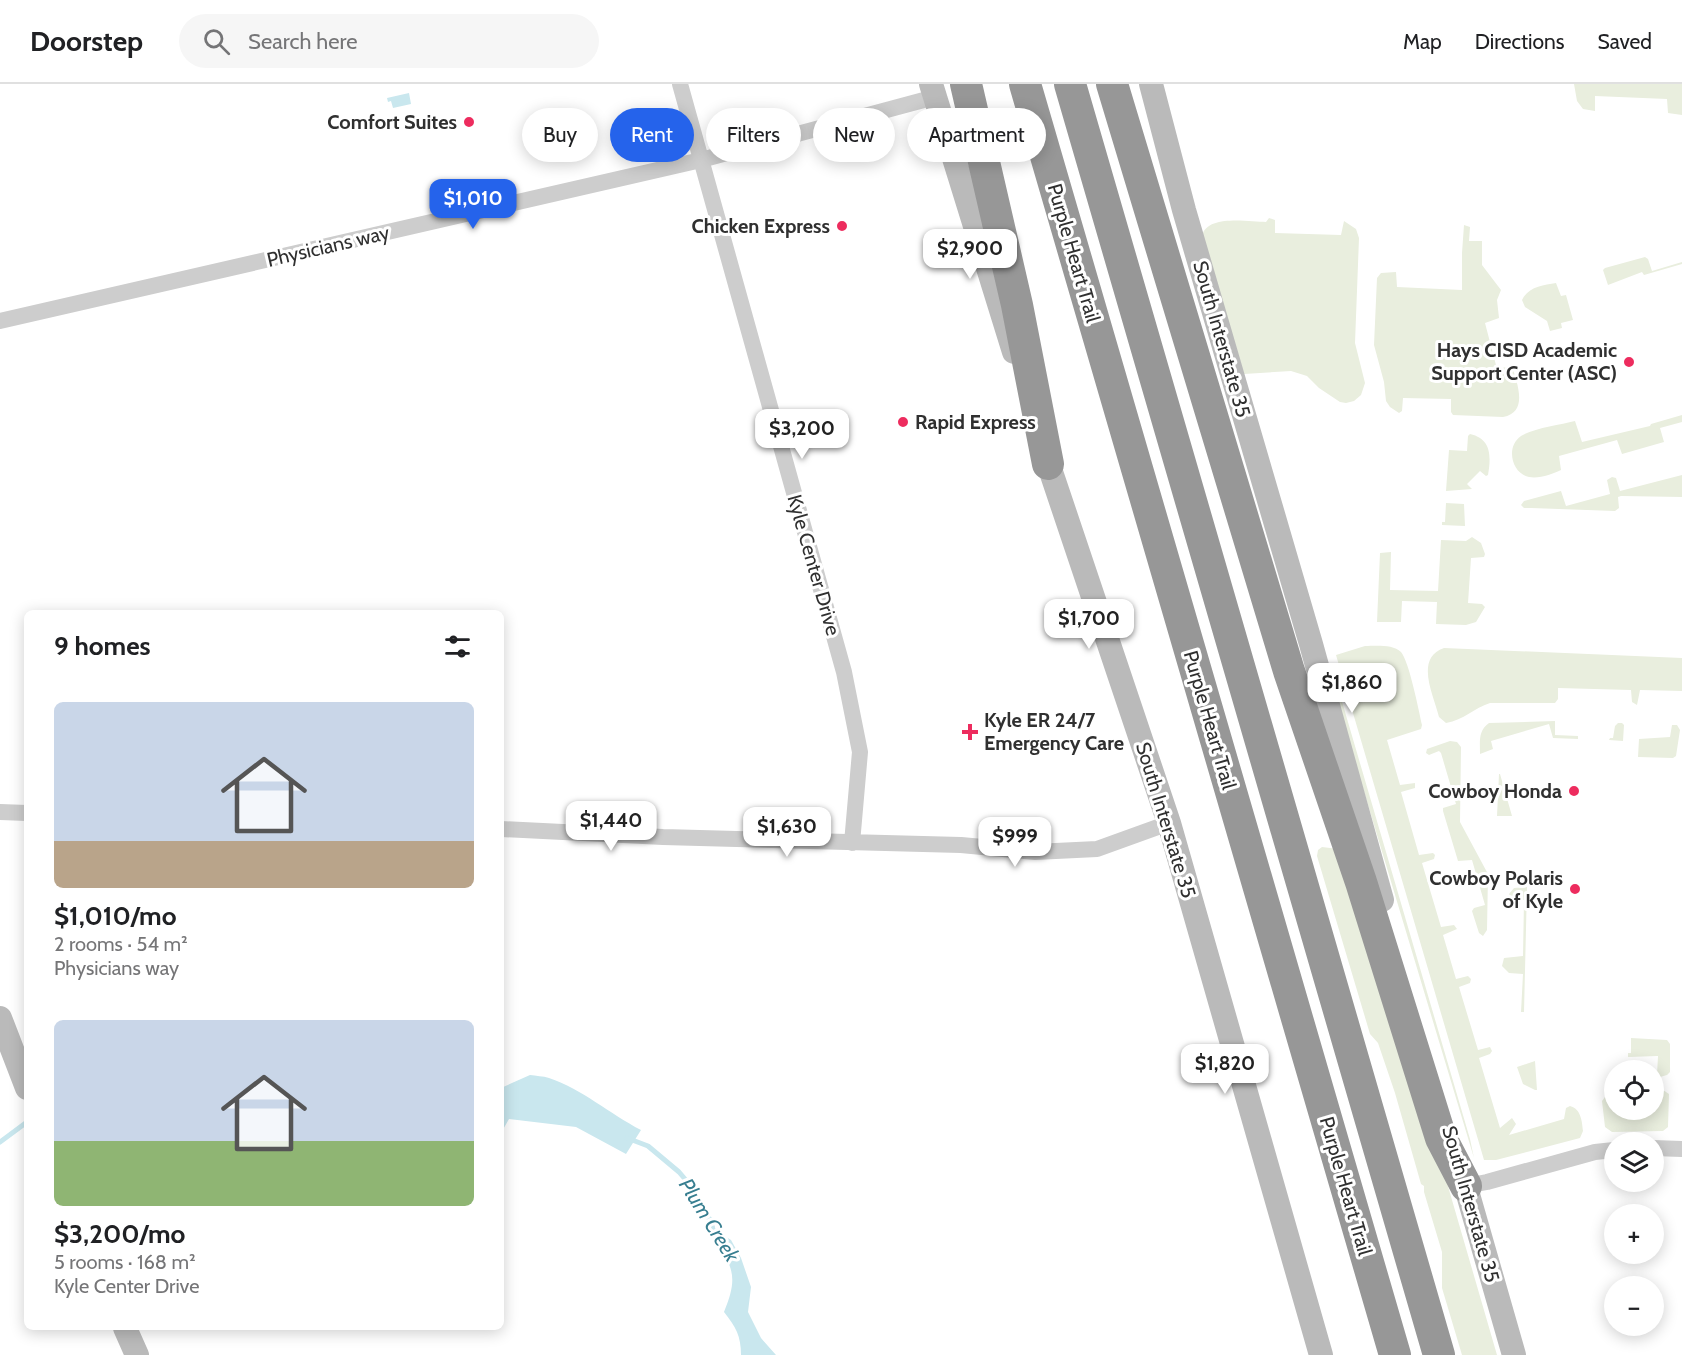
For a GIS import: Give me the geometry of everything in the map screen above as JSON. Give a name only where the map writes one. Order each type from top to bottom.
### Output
[{"type":"highway","points":[[966,84],[1017,305],[1048,464]]},
{"type":"highway","name":"Purple Heart Trail","points":[[1025,84],[1395,1355]]},
{"type":"highway","points":[[1070,84],[1439,1355]]},
{"type":"highway","points":[[1112,84],[1289,671],[1361,882],[1441,1138],[1466,1186]]},
{"type":"main road","name":"South Interstate 35","points":[[1151,84],[1184,210],[1311,644],[1348,784],[1514,1355]]},
{"type":"main road","name":"South Interstate 35","points":[[933,90],[1048,464],[1169,823],[1321,1355]]},
{"type":"main road","points":[[0,1018],[24,1080]]},
{"type":"main road","points":[[126,1330],[137,1355]]},
{"type":"street","name":"Kyle Center Drive","points":[[680,84],[844,672],[860,752],[852,843]]},
{"type":"street","name":"Physicians way","points":[[0,321],[701,160],[933,90]]},
{"type":"street","points":[[0,812],[24,813]]},
{"type":"street","points":[[504,829],[960,845],[1035,852],[1097,849],[1169,823]]},
{"type":"street","points":[[1664,1148],[1682,1149]]},
{"type":"street","points":[[1466,1186],[1604,1151]]},
{"type":"green space","points":[[1574,84],[1682,84],[1682,115],[1668,113],[1667,99],[1595,96],[1595,111],[1583,109],[1577,101]]},
{"type":"green space","points":[[1269,218],[1275,220],[1275,233],[1341,235],[1344,221],[1356,229],[1359,238],[1355,343],[1365,383],[1361,395],[1354,401],[1340,402],[1319,388],[1307,376],[1291,371],[1244,374],[1202,236],[1205,229],[1220,222],[1266,222]]},
{"type":"green space","points":[[1464,225],[1470,227],[1469,241],[1482,241],[1482,265],[1501,290],[1497,300],[1499,318],[1485,323],[1497,369],[1512,366],[1518,388],[1519,403],[1511,414],[1503,417],[1453,415],[1451,399],[1403,398],[1402,411],[1399,413],[1386,401],[1384,382],[1374,345],[1377,278],[1381,273],[1396,272],[1397,287],[1462,290]]},
{"type":"green space","points":[[1645,257],[1652,271],[1682,262],[1682,264],[1644,275],[1642,272],[1608,285],[1603,270],[1605,268]]},
{"type":"green space","points":[[1556,283],[1561,296],[1566,295],[1573,320],[1561,323],[1562,328],[1550,331],[1547,321],[1525,307],[1522,300],[1532,289]]},
{"type":"green space","points":[[1682,415],[1682,422],[1660,428],[1664,442],[1622,454],[1617,440],[1559,456],[1561,470],[1546,476],[1523,475],[1518,471],[1513,460],[1512,453],[1516,441],[1526,433],[1540,429],[1575,421],[1582,442],[1650,426]]},
{"type":"green space","points":[[1470,434],[1477,436],[1486,444],[1490,462],[1488,475],[1480,471],[1467,484],[1472,489],[1446,491],[1449,450],[1467,451]]},
{"type":"green space","points":[[1682,475],[1682,497],[1621,496],[1618,497],[1619,508],[1615,511],[1524,508],[1521,505],[1524,501],[1561,491],[1566,506],[1610,494],[1607,480],[1612,477],[1616,478],[1620,491]]},
{"type":"green space","points":[[1446,503],[1464,504],[1465,526],[1442,525],[1442,522],[1445,522]]},
{"type":"green space","points":[[1472,537],[1481,543],[1485,554],[1484,557],[1471,558],[1468,603],[1482,604],[1485,607],[1476,622],[1466,625],[1436,624],[1437,602],[1402,601],[1401,622],[1377,622],[1380,553],[1391,552],[1390,590],[1438,591],[1441,540],[1466,541]]},
{"type":"green space","points":[[1365,646],[1398,649],[1404,657],[1410,675],[1421,729],[1387,740],[1400,785],[1415,783],[1415,788],[1401,792],[1419,855],[1433,853],[1435,855],[1434,859],[1422,863],[1441,927],[1454,925],[1457,929],[1443,935],[1456,979],[1468,976],[1471,979],[1470,983],[1459,987],[1478,1050],[1490,1047],[1492,1051],[1479,1058],[1500,1128],[1512,1118],[1516,1124],[1509,1135],[1564,1119],[1566,1108],[1570,1106],[1577,1110],[1580,1116],[1583,1131],[1580,1138],[1496,1160],[1484,1160],[1336,655]]},
{"type":"green space","points":[[1444,648],[1682,658],[1682,691],[1640,690],[1637,705],[1632,702],[1631,690],[1558,688],[1558,699],[1555,703],[1490,703],[1446,723],[1439,717],[1428,678],[1430,660],[1435,653]]},
{"type":"green space","points":[[1331,664],[1470,1139],[1474,1158],[1332,685]]},
{"type":"green space","points":[[1555,721],[1555,735],[1578,736],[1578,739],[1553,738],[1549,724],[1491,741],[1493,749],[1480,754],[1481,733],[1489,723]]},
{"type":"green space","points":[[1618,723],[1624,725],[1623,741],[1609,740],[1613,738],[1615,726]]},
{"type":"green space","points":[[1672,725],[1677,725],[1680,730],[1676,756],[1673,758],[1638,757],[1639,739],[1670,737]]},
{"type":"green space","points":[[1450,741],[1457,742],[1461,747],[1460,822],[1488,874],[1487,930],[1483,936],[1479,933],[1472,911],[1474,908],[1485,905],[1472,860],[1458,861],[1443,811],[1443,808],[1456,804],[1441,753],[1439,751],[1429,755],[1426,753],[1427,749]]},
{"type":"green space","points":[[1500,774],[1512,816],[1497,816]]},
{"type":"green space","points":[[1322,847],[1338,849],[1434,1138],[1497,1355],[1462,1355],[1442,1288],[1442,1252],[1424,1186],[1421,1184],[1378,1043],[1370,1034],[1317,856],[1318,850]]},
{"type":"green space","points":[[1527,887],[1524,1012],[1521,1012],[1523,974],[1509,973],[1502,966],[1504,958],[1523,956],[1524,900],[1513,900],[1509,894],[1514,888]]},
{"type":"green space","points":[[1631,1038],[1667,1040],[1670,1044],[1670,1072],[1664,1076],[1664,1060],[1658,1060],[1658,1056],[1628,1057],[1628,1053],[1631,1053]]},
{"type":"green space","points":[[1535,1061],[1537,1090],[1523,1084],[1517,1067]]},
{"type":"green space","points":[[1664,1091],[1669,1094],[1668,1127],[1663,1131],[1612,1132],[1605,1127],[1604,1120],[1664,1120]]},
{"type":"water","points":[[409,93],[411,104],[393,108],[391,101],[388,102],[387,98]]},
{"type":"water","points":[[530,1075],[549,1078],[584,1095],[641,1130],[626,1154],[576,1127],[509,1119],[504,1128],[504,1087]]},
{"type":"water","points":[[718,1232],[731,1240],[741,1258],[751,1287],[748,1312],[761,1338],[776,1355],[741,1355],[737,1332],[724,1312],[731,1290],[732,1273],[726,1257],[714,1238]]},
{"type":"waterway","name":"Plum Creek","points":[[0,1142],[24,1124]]},
{"type":"waterway","name":"Plum Creek","points":[[627,1138],[648,1146],[679,1172],[696,1192],[698,1208],[711,1220],[713,1230],[720,1238]]},
{"type":"place","name":"Comfort Suites","points":[[469,122]]},
{"type":"place","name":"Chicken Express","points":[[842,226]]},
{"type":"place","name":"Hays CISD Academic Support Center (ASC)","points":[[1629,362]]},
{"type":"place","name":"Rapid Express","points":[[903,422]]},
{"type":"place","name":"Kyle ER 24/7 Emergency Care","points":[[970,732]]},
{"type":"place","name":"Cowboy Honda","points":[[1574,791]]},
{"type":"place","name":"Cowboy Polaris of Kyle","points":[[1575,889]]}]
